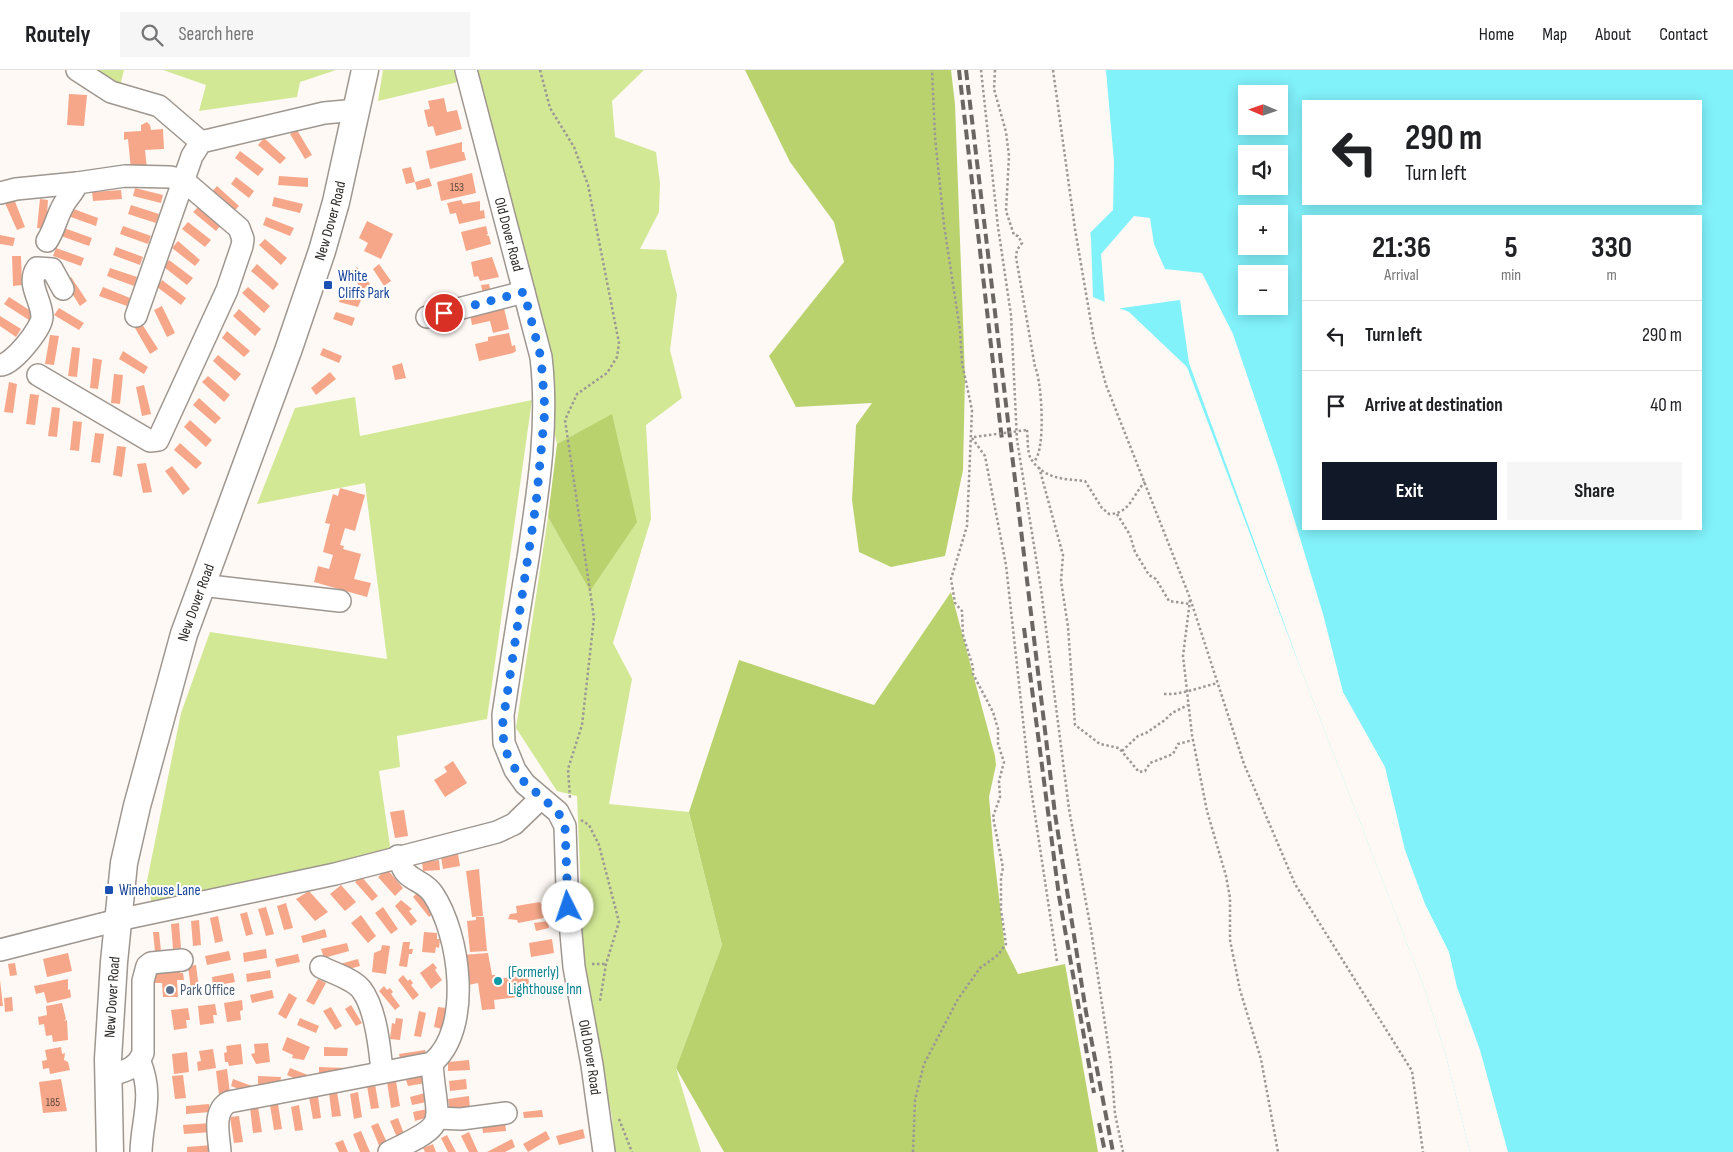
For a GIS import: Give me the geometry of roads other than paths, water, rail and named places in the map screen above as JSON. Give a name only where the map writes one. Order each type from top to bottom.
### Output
[{"type":"main road","name":"New Dover Road","points":[[110,1152],[108,1076],[118,920],[124,863],[173,666],[288,351],[322,251],[336,202],[365,70]]},
{"type":"street","points":[[77,70],[111,92],[159,106],[201,142]]},
{"type":"street","name":"Old Dover Road","points":[[466,70],[541,358],[545,410],[536,504],[502,728],[505,750],[515,770],[525,784],[558,812],[565,826],[566,888],[574,967],[592,1065],[604,1152]]},
{"type":"street","points":[[136,316],[183,180],[192,156],[201,142],[324,113],[357,110]]},
{"type":"street","points":[[0,193],[16,189],[125,176],[154,175],[183,180],[239,228],[243,239],[228,290],[163,434],[158,440],[150,441],[38,375]]},
{"type":"street","points":[[47,241],[56,225],[63,205],[74,194],[77,183]]},
{"type":"street","points":[[0,365],[12,361],[40,324],[42,314],[33,279],[37,268],[52,269],[63,289]]},
{"type":"street","points":[[428,317],[524,292]]},
{"type":"street","points":[[201,585],[340,601]]},
{"type":"street","points":[[0,950],[118,920],[335,874],[398,856],[497,832],[514,824],[542,798]]},
{"type":"street","points":[[220,1152],[218,1116],[223,1105],[229,1102],[432,1063],[446,1047],[457,1012],[458,994],[452,939],[445,915],[432,894],[426,885],[406,874],[398,856]]},
{"type":"street","points":[[108,1076],[135,1066],[140,1062],[143,1053],[143,982],[147,966],[151,963],[182,960]]},
{"type":"street","points":[[321,967],[356,985],[364,994],[374,1020],[382,1072]]},
{"type":"street","points":[[140,1062],[144,1074],[148,1106],[141,1152]]},
{"type":"street","points":[[389,1152],[430,1132],[437,1118],[438,1102],[432,1063]]},
{"type":"street","points":[[437,1118],[461,1119],[506,1113]]},
{"type":"water","points":[[1071,70],[1733,70],[1733,1152],[1470,1152],[1446,1056],[1425,990],[1187,367],[1129,312],[1093,297],[1091,239]]},
{"type":"railway","points":[[959,70],[1002,440]]},
{"type":"railway","points":[[966,70],[1055,814],[1086,1012],[1113,1152]]},
{"type":"railway","points":[[1024,628],[1059,896],[1094,1093]]},
{"type":"railway","points":[[1099,1123],[1105,1152]]},
{"type":"place","name":"White Cliffs Park","points":[[328,285]]},
{"type":"place","name":"Winehouse Lane","points":[[109,890]]},
{"type":"place","name":"(Formerly) Lighthouse Inn","points":[[498,981]]},
{"type":"place","name":"Park Office","points":[[170,990]]}]
